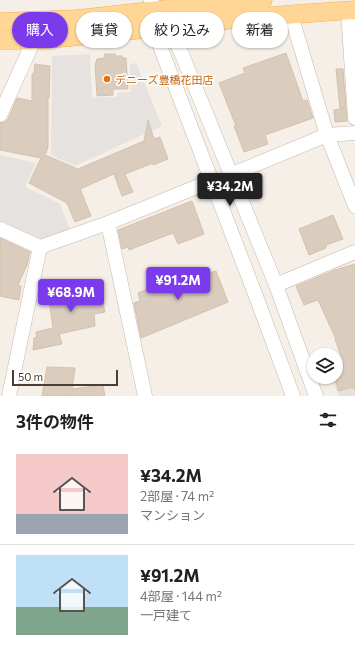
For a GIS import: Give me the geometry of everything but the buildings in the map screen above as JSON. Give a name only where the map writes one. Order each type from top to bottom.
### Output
[{"type":"main road","points":[[0,22],[78,19],[153,5],[262,0]]},
{"type":"main road","points":[[224,21],[291,15],[352,18]]},
{"type":"main road","points":[[68,37],[140,29]]},
{"type":"main road","points":[[0,40],[12,40]]},
{"type":"street","points":[[291,15],[327,135],[355,206]]},
{"type":"street","points":[[352,18],[355,118]]},
{"type":"street","points":[[0,115],[30,48]]},
{"type":"street","points":[[168,48],[211,181],[293,396]]},
{"type":"street","points":[[176,48],[183,57],[276,285],[316,396]]},
{"type":"street","points":[[230,175],[327,135],[355,133]]},
{"type":"street","points":[[0,229],[40,247],[108,223],[211,181]]},
{"type":"street","points":[[108,223],[145,396]]},
{"type":"street","points":[[9,396],[40,247]]},
{"type":"street","points":[[276,285],[355,252]]},
{"type":"shaded area","points":[[90,54],[92,98],[117,97],[117,93],[131,92],[130,64],[136,63],[162,126],[75,166],[51,155],[52,56]]},
{"type":"shaded area","points":[[0,155],[36,163],[25,187],[60,204],[71,232],[39,241],[0,224]]},
{"type":"shaded area","points":[[355,358],[355,396],[339,396],[334,384],[343,384],[343,363]]},
{"type":"place","name":"デニーズ豊橋花田店","points":[[107,79]]}]
